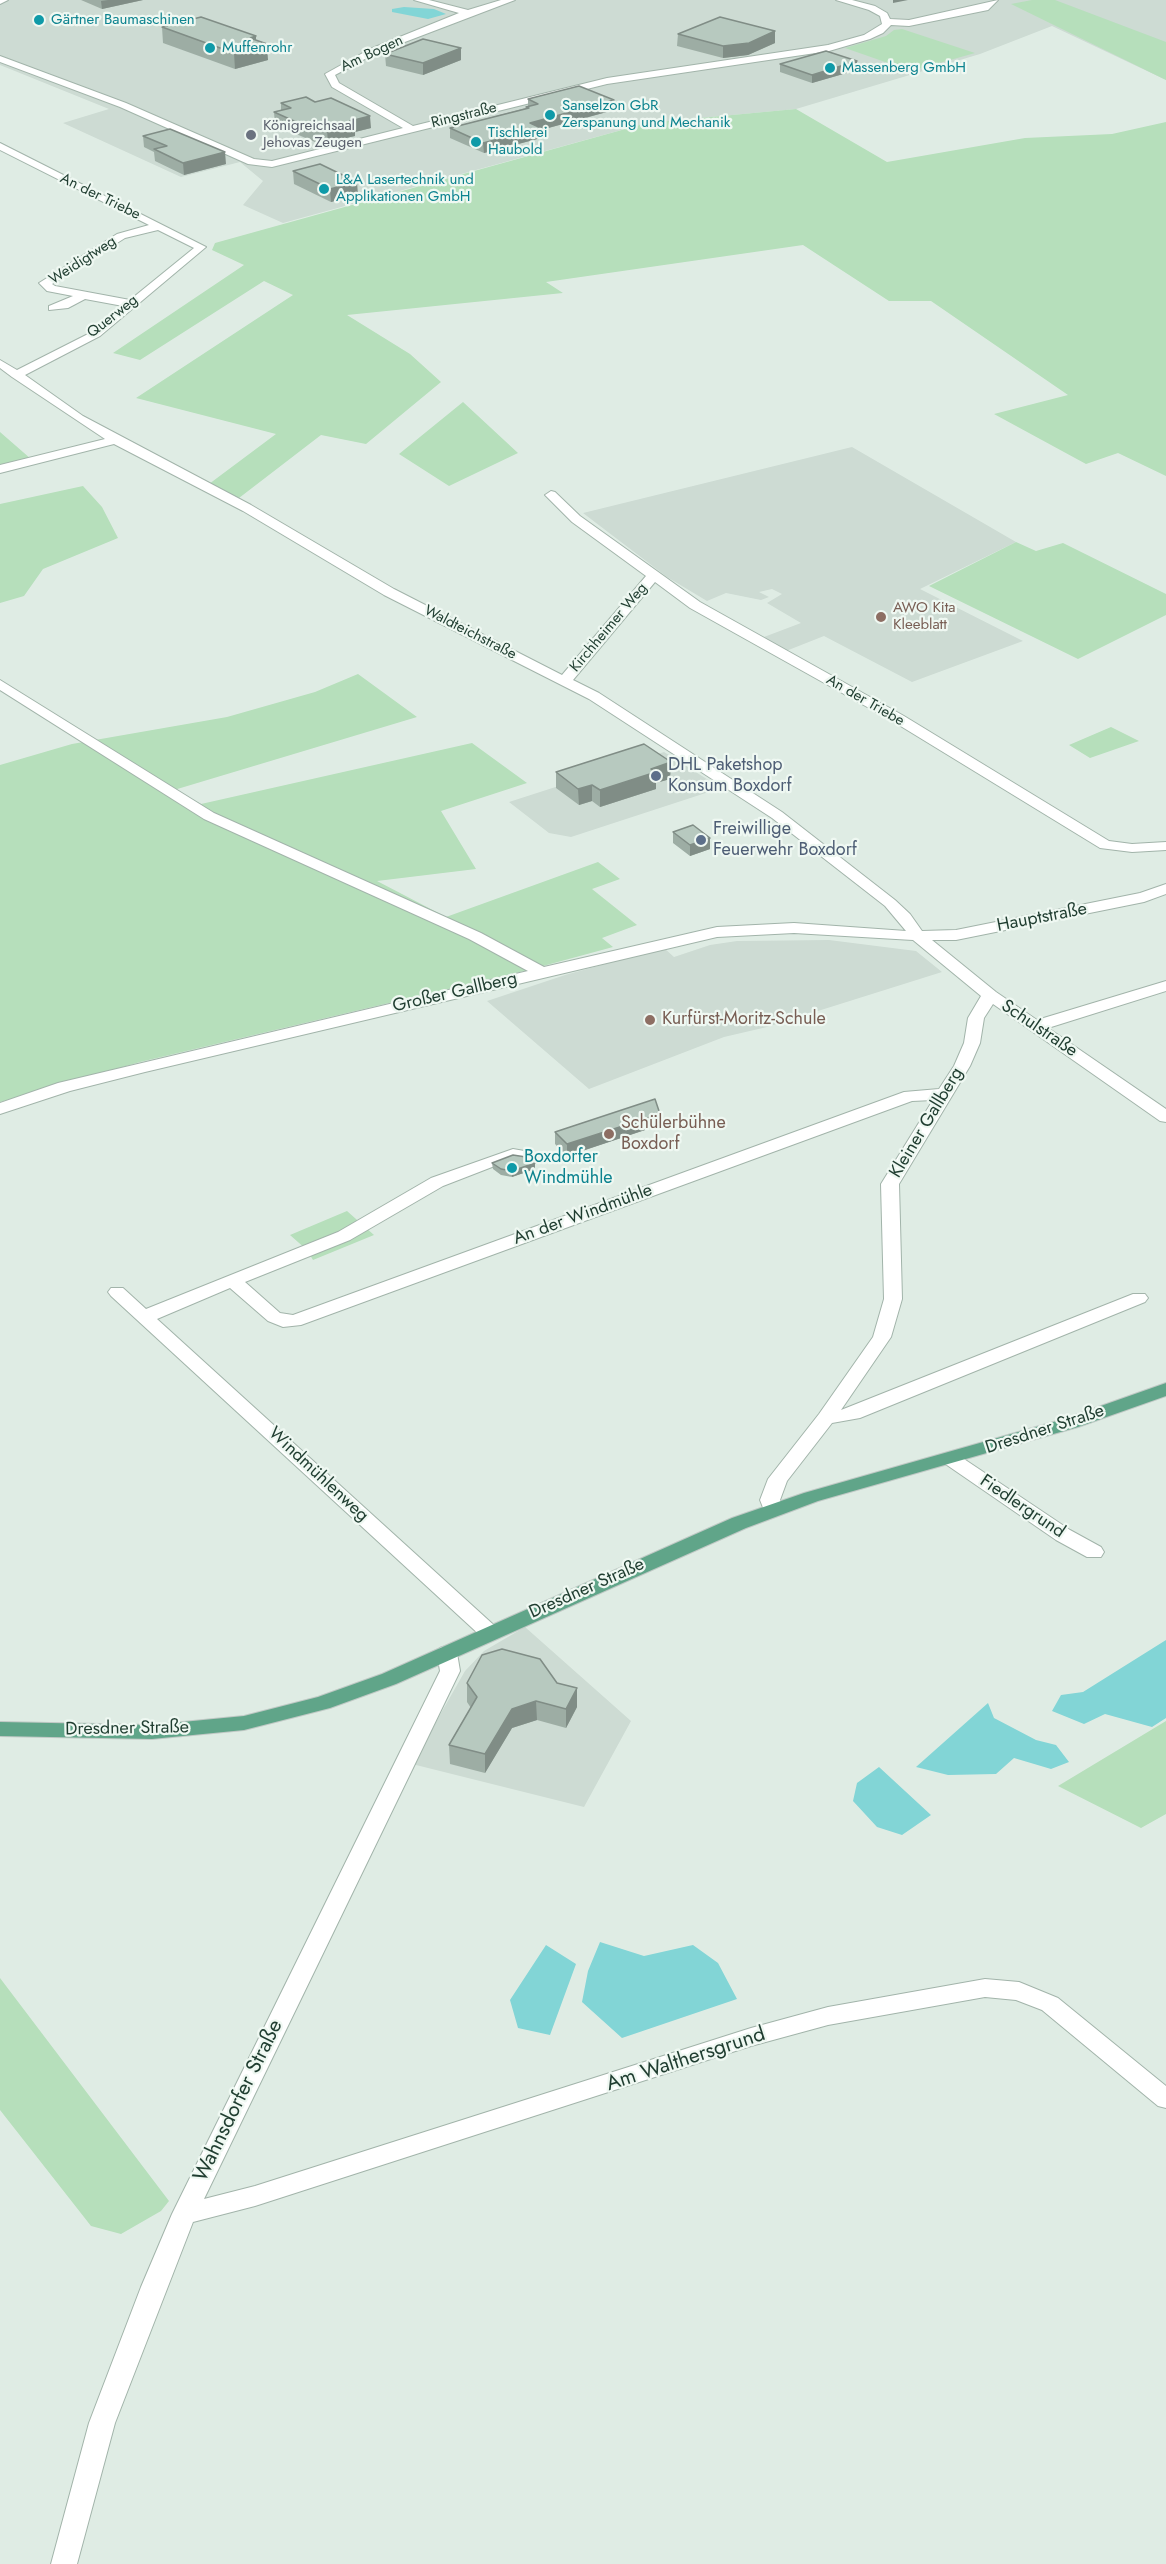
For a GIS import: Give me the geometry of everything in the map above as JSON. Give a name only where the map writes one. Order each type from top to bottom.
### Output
[{"type":"main road","name":"Dresdner Straße","points":[[0,1729],[152,1732],[244,1723],[357,1692],[708,1535],[773,1510],[1071,1423],[1166,1389]]},
{"type":"street","points":[[419,0],[468,13]]},
{"type":"street","name":"Am Bogen","points":[[413,130],[335,85],[330,74],[373,51],[468,13],[510,0]]},
{"type":"street","points":[[842,0],[872,8],[884,15],[886,22],[909,23],[988,7],[993,0]]},
{"type":"street","name":"Ringstraße","points":[[0,58],[123,105],[252,162],[272,164],[607,81],[769,59],[829,48],[880,32],[886,22]]},
{"type":"street","name":"An der Triebe","points":[[0,146],[201,247]]},
{"type":"street","name":"Weidigtweg","points":[[132,304],[51,289],[45,283],[121,236],[159,226]]},
{"type":"street","name":"Querweg","points":[[16,375],[96,334],[201,247]]},
{"type":"street","name":"Weidigtweg","points":[[53,308],[64,306],[83,295]]},
{"type":"street","name":"Waldteichstraße","points":[[0,363],[115,440],[247,508],[389,592],[565,680],[777,815],[890,903],[904,916],[917,936]]},
{"type":"street","points":[[0,468],[115,440]]},
{"type":"street","name":"An der Triebe","points":[[551,495],[576,519],[695,605],[899,720],[1105,845],[1132,848],[1166,846]]},
{"type":"street","name":"Kirchheimer Weg","points":[[565,680],[656,578]]},
{"type":"street","points":[[0,684],[209,816],[475,936],[542,972]]},
{"type":"street","name":"Hauptstraße","points":[[917,936],[956,935],[1144,897],[1166,889]]},
{"type":"street","name":"Großer Gallberg","points":[[0,1109],[64,1088],[133,1070],[633,948],[717,932],[794,928],[917,936]]},
{"type":"street","name":"Schulstraße","points":[[917,936],[990,995],[1166,1117]]},
{"type":"street","points":[[1036,1026],[1166,986]]},
{"type":"street","name":"Kleiner Gallberg","points":[[773,1510],[770,1500],[778,1479],[826,1418],[882,1336],[893,1299],[890,1184],[947,1094],[972,1043],[976,1018],[990,995]]},
{"type":"street","name":"An der Windmühle","points":[[232,1280],[274,1317],[283,1321],[295,1321],[910,1096],[947,1094]]},
{"type":"street","points":[[146,1318],[157,1310],[344,1236],[437,1182],[499,1158],[513,1154],[525,1156]]},
{"type":"street","name":"Windmühlenweg","points":[[117,1292],[490,1633]]},
{"type":"street","points":[[826,1418],[853,1414],[1139,1298]]},
{"type":"street","name":"Fiedlergrund","points":[[951,1459],[1063,1535],[1095,1552]]},
{"type":"street","name":"Wahnsdorfer Straße","points":[[64,2564],[102,2423],[184,2214],[450,1671],[447,1653]]},
{"type":"street","name":"Am Walthersgrund","points":[[184,2214],[255,2196],[751,2037],[828,2016],[985,1988],[1019,1991],[1050,2004],[1166,2099]]},
{"type":"shaded area","points":[[0,0],[1166,0],[1166,80],[1052,26],[980,54],[796,109],[647,123],[283,223],[243,205],[263,181],[240,162],[181,177],[63,123],[109,109],[0,65]]},
{"type":"shaded area","points":[[852,447],[1016,542],[920,589],[1023,641],[912,682],[824,636],[786,651],[764,637],[801,623],[767,603],[782,594],[772,589],[759,592],[769,597],[761,600],[726,593],[707,601],[667,577],[583,513]]},
{"type":"shaded area","points":[[664,752],[721,788],[571,837],[549,833],[509,802]]},
{"type":"shaded area","name":"Kurfürst-Moritz-Schule","points":[[829,940],[916,951],[942,972],[767,1027],[724,1037],[589,1089],[487,1001],[565,975],[664,948],[674,957],[710,945],[737,941]]},
{"type":"shaded area","points":[[525,1627],[631,1721],[584,1807],[412,1764],[465,1671],[484,1651]]},
{"type":"green space","points":[[1032,0],[1055,0],[1166,42],[1166,80],[1011,4]]},
{"type":"green space","points":[[902,29],[975,53],[911,71],[845,48]]},
{"type":"green space","points":[[796,109],[887,162],[1025,138],[1112,134],[1166,122],[1166,476],[1118,453],[1086,464],[994,414],[1068,395],[931,301],[889,301],[803,245],[546,282],[563,293],[347,315],[410,354],[441,382],[366,444],[321,435],[239,498],[209,484],[276,434],[136,398],[293,295],[264,281],[140,360],[113,353],[244,265],[212,250],[215,243],[647,123]]},
{"type":"green space","points":[[463,402],[518,453],[449,486],[399,454]]},
{"type":"green space","points":[[0,432],[31,459],[0,468]]},
{"type":"green space","points":[[83,486],[102,507],[118,538],[43,569],[24,596],[0,603],[0,504]]},
{"type":"green space","points":[[1016,542],[1036,551],[1063,543],[1166,594],[1166,615],[1078,659],[929,586]]},
{"type":"green space","points":[[358,674],[417,717],[174,790],[201,804],[472,743],[527,783],[441,811],[476,869],[377,881],[446,917],[598,862],[620,879],[592,889],[637,925],[602,938],[613,947],[543,966],[454,921],[528,970],[140,1062],[0,1102],[0,765],[72,744],[227,717],[315,692]]},
{"type":"green space","points":[[1111,727],[1139,741],[1090,758],[1069,745]]},
{"type":"green space","points":[[347,1211],[374,1235],[313,1260],[307,1250],[290,1235]]},
{"type":"green space","points":[[1166,1721],[1166,1814],[1141,1828],[1058,1786]]},
{"type":"green space","points":[[0,1978],[169,2201],[161,2211],[121,2234],[91,2226],[0,2110]]},
{"type":"water","points":[[404,7],[434,9],[446,14],[428,19],[392,12],[392,9]]},
{"type":"water","points":[[1166,1640],[1166,1718],[1152,1727],[1105,1714],[1084,1724],[1052,1711],[1061,1695],[1083,1692]]},
{"type":"water","points":[[988,1703],[994,1718],[1036,1740],[1056,1745],[1069,1762],[1051,1769],[1014,1758],[996,1774],[948,1775],[916,1767]]},
{"type":"water","points":[[879,1767],[931,1815],[902,1835],[877,1827],[853,1801],[857,1783]]},
{"type":"water","points":[[600,1942],[644,1956],[693,1945],[718,1963],[737,1999],[622,2038],[582,2002],[588,1971]]},
{"type":"water","points":[[546,1945],[576,1964],[550,2035],[518,2028],[510,2000]]},
{"type":"building","points":[[201,17],[256,36],[250,38],[267,44],[234,53],[162,27]]},
{"type":"building","points":[[720,17],[775,31],[749,43],[723,46],[678,34]]},
{"type":"building","points":[[423,39],[461,48],[423,63],[385,54]]},
{"type":"building","points":[[826,51],[857,61],[812,75],[780,64]]},
{"type":"building","points":[[579,86],[614,100],[530,123],[541,128],[483,143],[450,128],[529,108],[526,107],[538,104],[528,99]]},
{"type":"building","points":[[306,97],[315,102],[331,98],[370,116],[327,130],[314,130],[274,112],[291,108],[281,103]]},
{"type":"building","points":[[170,129],[225,152],[183,163],[154,149],[167,146],[143,136]]},
{"type":"building","points":[[320,164],[357,182],[330,189],[293,171]]},
{"type":"building","points":[[644,744],[671,762],[651,769],[656,772],[600,790],[592,785],[578,789],[556,772]]},
{"type":"building","points":[[693,825],[710,838],[690,845],[673,832]]},
{"type":"building","points":[[655,1099],[660,1114],[567,1144],[555,1132]]},
{"type":"building","points":[[513,1155],[526,1157],[535,1163],[512,1171],[501,1169],[492,1163]]},
{"type":"building","points":[[502,1649],[540,1659],[557,1683],[577,1688],[566,1709],[536,1701],[512,1709],[485,1754],[449,1745],[477,1697],[467,1683],[482,1655]]},
{"type":"place","name":"Gärtner Baumaschinen","points":[[39,20]]},
{"type":"place","name":"Muffenrohr","points":[[210,48]]},
{"type":"place","name":"Massenberg GmbH","points":[[830,68]]},
{"type":"place","name":"Sanselzon GbR Zerspanung und Mechanik","points":[[550,115]]},
{"type":"place","name":"Königreichsaal Jehovas Zeugen","points":[[251,135]]},
{"type":"place","name":"Tischlerei Haubold","points":[[476,142]]},
{"type":"place","name":"L&A Lasertechnik und Applikationen GmbH","points":[[324,189]]},
{"type":"place","name":"AWO Kita Kleeblatt","points":[[881,617]]},
{"type":"place","name":"DHL Paketshop Konsum Boxdorf","points":[[656,776]]},
{"type":"place","name":"Freiwillige Feuerwehr Boxdorf","points":[[701,840]]},
{"type":"place","name":"Kurfürst-Moritz-Schule","points":[[650,1020]]},
{"type":"place","name":"Schülerbühne Boxdorf","points":[[609,1134]]},
{"type":"place","name":"Boxdorfer Windmühle","points":[[512,1168]]}]
